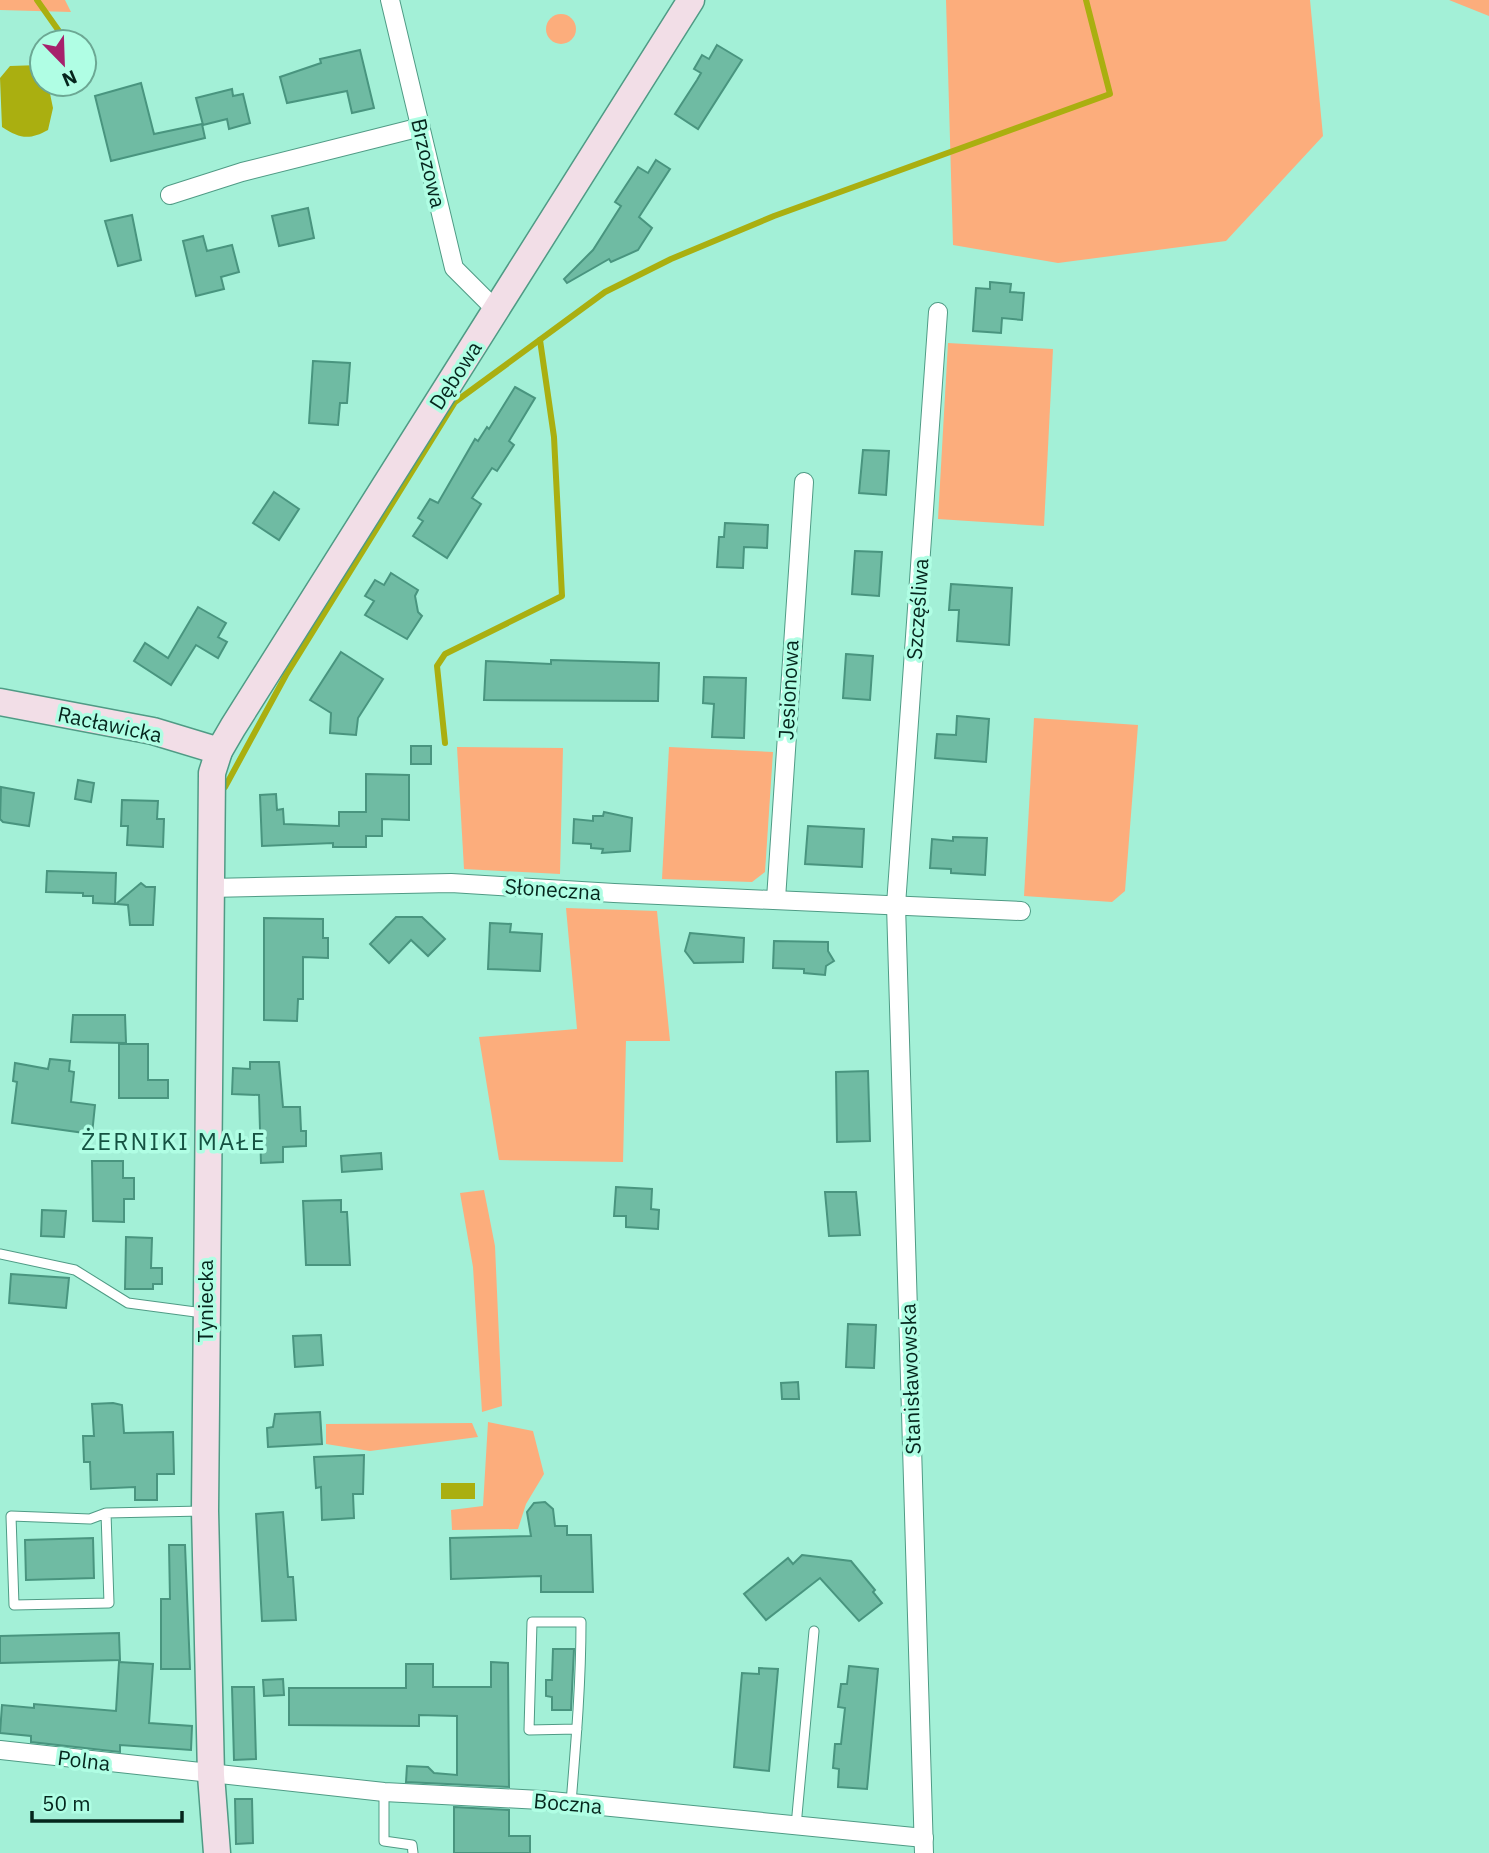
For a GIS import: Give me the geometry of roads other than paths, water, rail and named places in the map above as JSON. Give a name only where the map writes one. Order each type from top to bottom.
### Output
[{"type":"street","name":"Brzozowa","points":[[390,0],[454,268],[496,310]]},
{"type":"street","name":"Dębowa","points":[[219,751],[691,0]]},
{"type":"street","points":[[170,195],[242,172],[421,127]]},
{"type":"street","name":"Szczęśliwa","points":[[896,905],[938,312]]},
{"type":"street","name":"Jesionowa","points":[[776,899],[804,482]]},
{"type":"street","name":"Racławicka","points":[[0,702],[153,731],[219,751]]},
{"type":"street","name":"Tyniecka","points":[[216,1853],[211,1775],[205,1511],[205,1313],[209,888],[212,773],[219,751]]},
{"type":"street","name":"Słoneczna","points":[[209,888],[451,883],[628,894],[1021,911]]},
{"type":"street","name":"Stanisławowska","points":[[896,905],[924,1846]]},
{"type":"street","name":"Polna","points":[[0,1750],[211,1775]]},
{"type":"street","name":"Boczna","points":[[211,1775],[384,1792],[571,1803],[796,1826],[924,1846]]},
{"type":"lane","points":[[0,1254],[75,1270],[128,1303],[205,1313]]},
{"type":"lane","points":[[106,1513],[109,1603],[14,1605],[11,1516],[90,1519],[106,1513],[205,1511]]},
{"type":"lane","points":[[571,1803],[577,1730],[581,1622],[531,1622],[529,1730],[577,1730]]},
{"type":"lane","points":[[796,1826],[814,1631]]},
{"type":"lane","points":[[384,1792],[384,1841],[412,1845],[413,1853]]},
{"type":"waterway","points":[[37,0],[57,28]]},
{"type":"waterway","points":[[225,787],[286,675],[455,402],[605,292],[671,259],[774,216],[1110,94],[1086,0]]},
{"type":"waterway","points":[[445,743],[437,666],[445,654],[562,596],[554,437],[540,340]]},
{"type":"district","name":"ŻERNIKI MAŁE","points":[[174,1141]]}]
